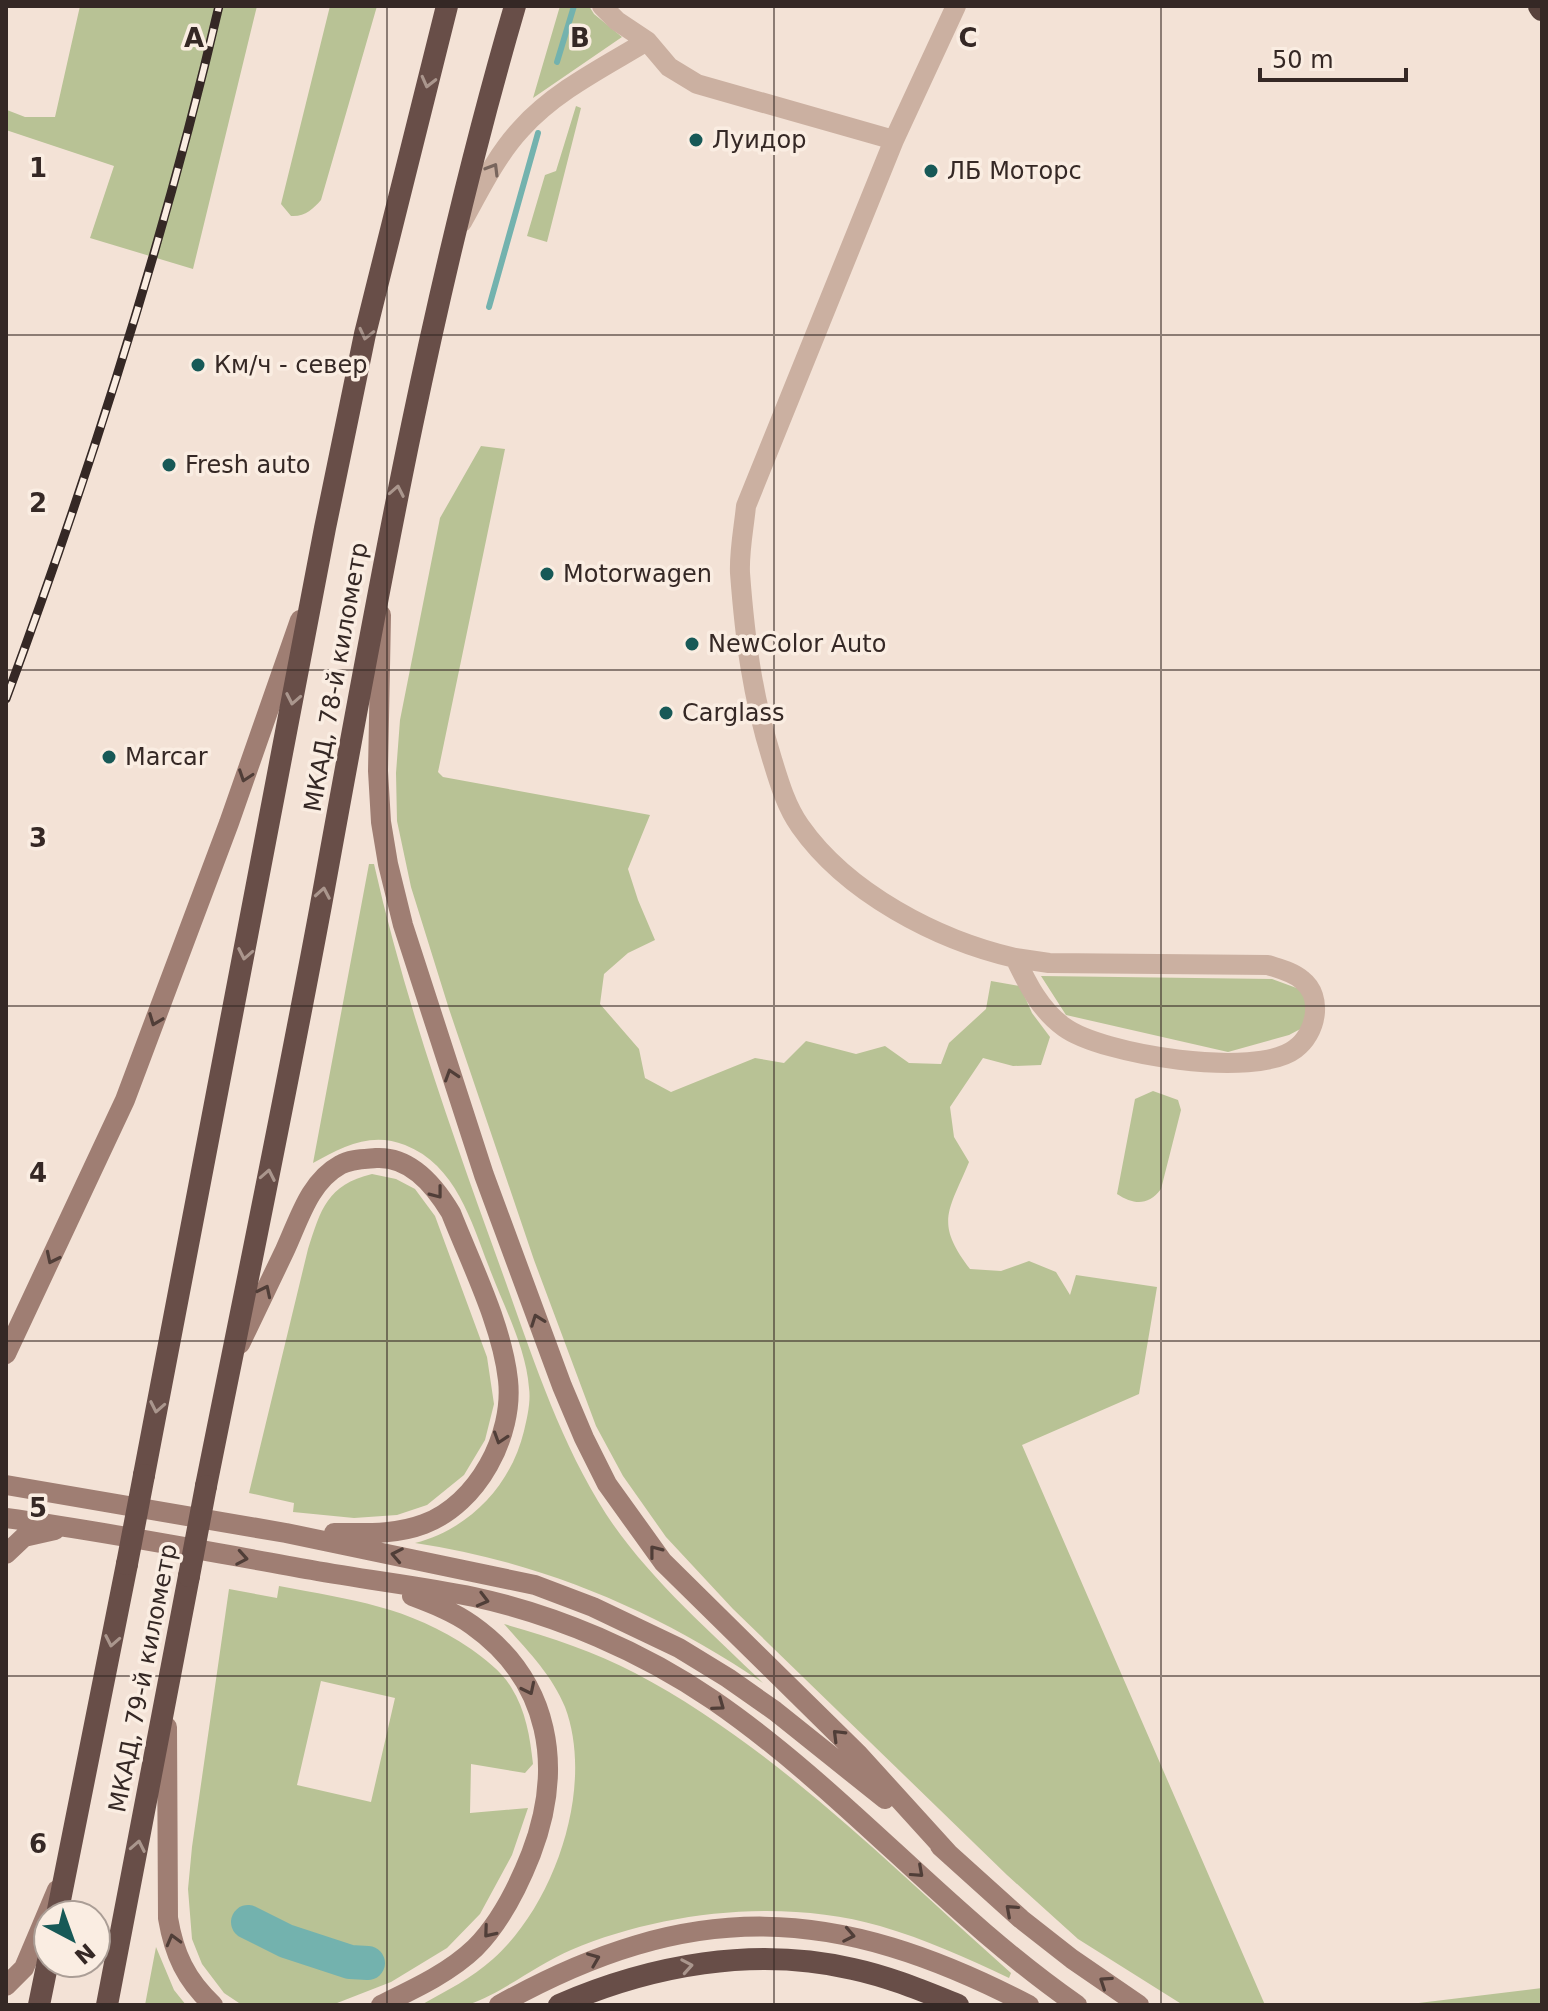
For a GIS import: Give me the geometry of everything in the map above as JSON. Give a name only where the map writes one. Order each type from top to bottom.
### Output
[{"type":"highway","name":"МКАД, 78-й километр","points":[[170,1340],[365,334],[447,6]]},
{"type":"highway","name":"МКАД, 78-й километр","points":[[231,1362],[309,968],[409,432],[455,236],[515,6]]},
{"type":"highway","name":"МКАД, 79-й километр","points":[[60,1899],[170,1340]]},
{"type":"highway","name":"МКАД, 79-й километр","points":[[107,2005],[231,1362]]},
{"type":"highway","points":[[559,2005],[666,1970],[719,1960],[773,1957],[852,1968],[903,1982],[958,2005]]},
{"type":"highway","points":[[39,2005],[44,1979]]},
{"type":"main road","points":[[382,568],[378,771],[381,822],[388,864],[403,925],[484,1175],[584,1438],[607,1484],[663,1562],[859,1755],[948,1853]]},
{"type":"main road","points":[[6,1354],[125,1100],[229,823],[317,570]]},
{"type":"main road","points":[[231,1362],[302,1209],[318,1183],[341,1164],[385,1157],[405,1164],[425,1177],[440,1194],[451,1213],[483,1295],[499,1340],[508,1381],[506,1419],[495,1452],[478,1480],[455,1507],[427,1523],[390,1533],[286,1533]]},
{"type":"main road","points":[[6,1485],[286,1533],[535,1585],[593,1607],[679,1648],[775,1711],[948,1853],[1021,1919],[1139,2005]]},
{"type":"main road","points":[[6,1518],[83,1528],[378,1583],[474,1597],[552,1620],[610,1643],[713,1699],[785,1754],[985,1932],[1050,1987],[1077,2005]]},
{"type":"main road","points":[[6,1554],[24,1537],[48,1530],[83,1528]]},
{"type":"main road","points":[[378,1583],[447,1610],[497,1645],[523,1675],[538,1706],[547,1739],[550,1780],[542,1824],[524,1871],[495,1926],[474,1949],[449,1969],[381,2005]]},
{"type":"main road","points":[[167,1694],[168,1918],[172,1944],[184,1972],[213,2005]]},
{"type":"main road","points":[[6,1986],[24,1968],[65,1871]]},
{"type":"main road","points":[[499,2005],[534,1985],[599,1956],[656,1938],[707,1929],[761,1926],[816,1929],[870,1939],[968,1975],[1029,2005]]},
{"type":"street","points":[[602,6],[617,21],[647,41],[669,67],[697,84],[894,140]]},
{"type":"street","points":[[956,6],[894,140],[746,506],[740,571],[748,665],[782,792],[799,825],[823,853],[880,900],[939,934],[1015,958],[1049,963],[1268,965],[1304,980],[1311,992],[1315,1016],[1310,1033],[1294,1050],[1269,1059],[1196,1062],[1144,1054],[1090,1042],[1063,1027],[1044,1009],[1015,958]]},
{"type":"street","points":[[455,236],[495,163],[522,128],[561,93],[647,41]]},
{"type":"green space","points":[[80,6],[257,6],[193,269],[90,238],[114,166],[6,130],[7,110],[25,117],[55,117]]},
{"type":"green space","points":[[330,6],[377,6],[321,200],[305,214],[291,216],[281,204]]},
{"type":"green space","points":[[560,6],[589,6],[594,14],[622,37],[533,98]]},
{"type":"green space","points":[[576,106],[581,108],[547,242],[527,236],[545,175],[556,171]]},
{"type":"green space","points":[[481,446],[505,449],[438,772],[443,777],[650,815],[628,869],[655,940],[628,953],[604,974],[600,1004],[639,1049],[645,1078],[671,1092],[755,1058],[784,1063],[806,1041],[856,1054],[885,1046],[909,1063],[941,1064],[949,1043],[986,1009],[991,981],[1020,986],[1032,1013],[1050,1037],[1041,1065],[1013,1066],[983,1058],[950,1107],[954,1137],[969,1162],[951,1205],[949,1227],[959,1253],[970,1269],[1001,1271],[1029,1261],[1056,1272],[1070,1295],[1076,1275],[1157,1287],[1139,1394],[1022,1445],[1265,2005],[1183,2005],[1078,1939],[1007,1875],[733,1609],[666,1537],[623,1476],[596,1426],[534,1260],[449,1009],[411,887],[397,821],[396,773],[400,720],[440,518]]},
{"type":"green space","points":[[369,864],[374,864],[400,967],[448,1119],[535,1363],[574,1456],[606,1514],[641,1560],[680,1603],[763,1683],[682,1633],[597,1593],[508,1563],[415,1543],[435,1536],[470,1516],[498,1486],[518,1451],[529,1393],[519,1342],[468,1213],[437,1166],[405,1145],[380,1140],[357,1143],[313,1163]]},
{"type":"green space","points":[[1041,976],[1272,979],[1302,990],[1308,1011],[1306,1026],[1289,1035],[1228,1052],[1066,1015]]},
{"type":"green space","points":[[1153,1091],[1178,1100],[1181,1110],[1161,1189],[1146,1201],[1135,1202],[1117,1194],[1135,1099]]},
{"type":"green space","points":[[372,1174],[396,1179],[415,1189],[435,1216],[487,1357],[494,1404],[485,1440],[464,1475],[427,1505],[397,1515],[354,1518],[293,1512],[294,1503],[249,1493],[317,1222],[335,1192]]},
{"type":"green space","points":[[279,1586],[379,1607],[425,1623],[471,1649],[498,1671],[516,1696],[524,1715],[532,1754],[533,1764],[525,1773],[471,1764],[470,1813],[528,1808],[512,1855],[480,1914],[447,1948],[391,1982],[332,2005],[242,2005],[224,1993],[202,1964],[192,1939],[188,1889],[192,1847],[229,1589],[277,1598]],"holes":[[[321,1681],[395,1698],[371,1802],[297,1785]]]},
{"type":"green space","points":[[504,1624],[571,1645],[619,1665],[687,1703],[737,1737],[877,1851],[1011,1973],[1009,1978],[946,1949],[880,1926],[843,1917],[764,1911],[684,1918],[644,1926],[571,1950],[470,2004],[452,2007],[421,2005],[476,1972],[515,1936],[535,1908],[551,1876],[564,1842],[572,1807],[575,1772],[573,1739],[565,1707],[546,1674]]},
{"type":"green space","points":[[156,1947],[174,1990],[186,2005],[145,2005]]},
{"type":"green space","points":[[1542,1988],[1542,2005],[1402,2005]]},
{"type":"waterway","points":[[557,62],[574,6]]},
{"type":"waterway","points":[[489,307],[538,133]]},
{"type":"waterway","points":[[248,1922],[286,1941],[350,1962],[368,1963]]},
{"type":"railway","points":[[6,699],[96,442],[150,269],[219,6]]},
{"type":"place","name":"Луидор","points":[[696,140]]},
{"type":"place","name":"ЛБ Моторс","points":[[931,171]]},
{"type":"place","name":"Км/ч - север","points":[[198,365]]},
{"type":"place","name":"Fresh auto","points":[[169,465]]},
{"type":"place","name":"Motorwagen","points":[[547,574]]},
{"type":"place","name":"NewColor Auto","points":[[692,644]]},
{"type":"place","name":"Carglass","points":[[666,713]]},
{"type":"place","name":"Marcar","points":[[109,757]]}]
